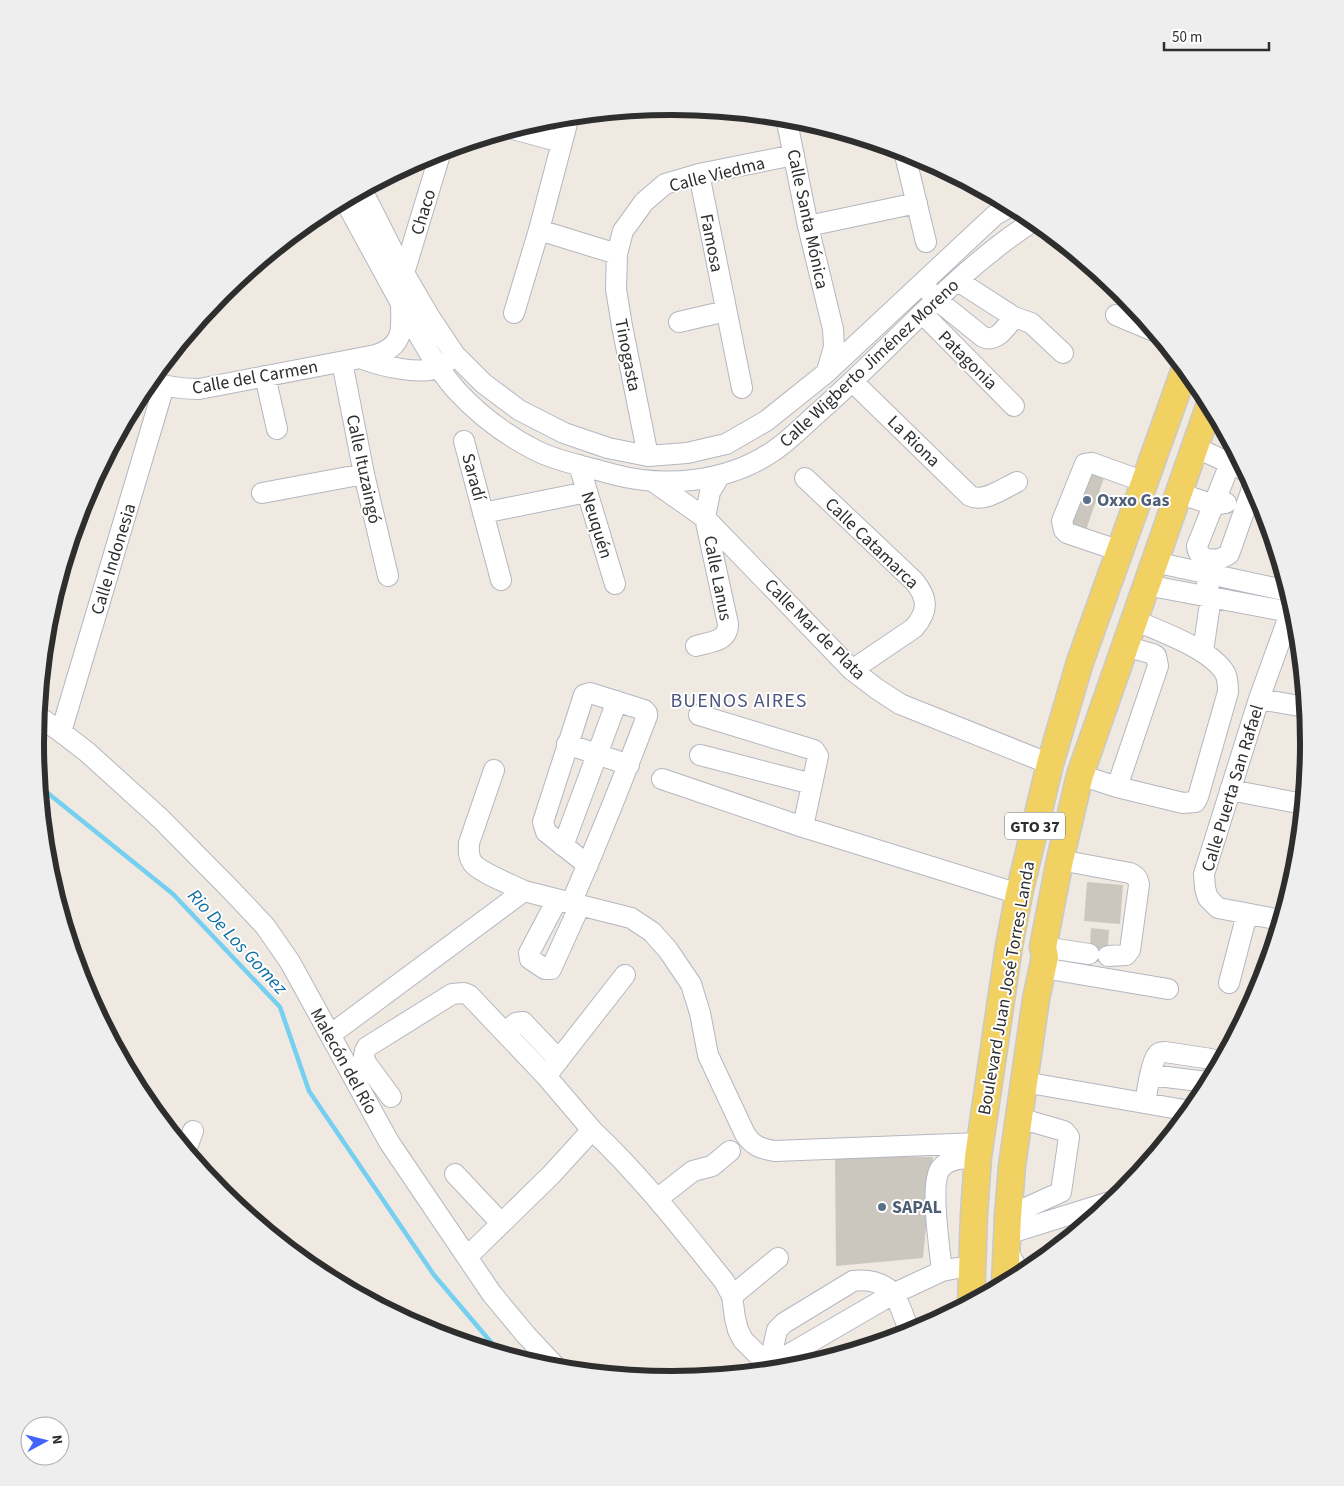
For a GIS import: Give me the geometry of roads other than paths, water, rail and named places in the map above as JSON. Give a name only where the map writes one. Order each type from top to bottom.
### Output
[{"type":"main road","name":"Boulevard Juan José Torres Landa","points":[[972,1294],[974,1214],[979,1150],[1009,946],[1019,894],[1050,764],[1080,662],[1183,378]]},
{"type":"main road","name":"Boulevard Juan José Torres Landa","points":[[1005,1275],[1007,1233],[1019,1118],[1036,1000],[1060,860],[1080,775],[1206,414]]},
{"type":"street","points":[[514,313],[539,230],[567,124]]},
{"type":"street","name":"Calle Santa Mónica","points":[[788,126],[808,226],[834,329],[833,356],[826,373]]},
{"type":"street","points":[[525,132],[561,142]]},
{"type":"street","name":"Calle Viedma","points":[[617,254],[623,232],[644,202],[666,184],[699,174],[794,155]]},
{"type":"street","name":"Chaco","points":[[404,273],[438,161]]},
{"type":"street","points":[[906,161],[926,242]]},
{"type":"street","name":"Famosa","points":[[699,174],[742,388]]},
{"type":"street","name":"Calle Wigberto Jiménez Moreno","points":[[365,195],[404,273],[429,316],[455,355],[483,383],[527,414],[564,433],[608,448],[648,456],[687,453],[726,444],[766,421],[826,373],[995,215],[1004,210]]},
{"type":"street","points":[[808,226],[917,203]]},
{"type":"street","name":"Calle Wigberto Jiménez Moreno","points":[[348,206],[401,304],[439,368],[458,391],[484,416],[509,436],[540,452],[619,476],[654,482],[687,481],[720,475],[749,465],[773,452],[853,382],[922,313],[1007,238],[1026,225]]},
{"type":"street","points":[[539,230],[617,254]]},
{"type":"street","name":"Tinogasta","points":[[617,254],[616,288],[648,456]]},
{"type":"street","points":[[958,281],[1014,317],[1031,323],[1063,353]]},
{"type":"street","points":[[921,283],[937,300],[988,339],[997,337],[1014,317]]},
{"type":"street","name":"Calle del Carmen","points":[[158,383],[183,389],[199,389],[383,353],[390,349],[401,334],[401,304]]},
{"type":"street","points":[[679,322],[726,311]]},
{"type":"street","name":"Patagonia","points":[[922,313],[1014,406]]},
{"type":"street","points":[[1116,315],[1142,326]]},
{"type":"street","points":[[831,320],[851,330],[866,331],[874,329]]},
{"type":"street","points":[[439,368],[455,355]]},
{"type":"street","name":"Calle del Carmen","points":[[352,360],[409,369],[426,370],[439,368]]},
{"type":"street","name":"Calle Ituzaingó","points":[[352,360],[364,474],[388,576]]},
{"type":"street","points":[[265,376],[277,429]]},
{"type":"street","name":"La Riona","points":[[853,382],[970,496],[976,499],[983,498],[1017,482]]},
{"type":"street","name":"Calle Indonesia","points":[[61,732],[155,387]]},
{"type":"street","name":"Saradí","points":[[464,441],[501,580]]},
{"type":"street","points":[[1194,447],[1233,460]]},
{"type":"street","points":[[1120,551],[1067,533],[1064,530],[1062,521],[1085,464],[1092,463],[1145,482]]},
{"type":"street","name":"Neuquén","points":[[579,465],[615,584]]},
{"type":"street","points":[[1235,465],[1214,505],[1197,546],[1199,555],[1220,560],[1229,554],[1249,497]]},
{"type":"street","points":[[262,493],[364,474]]},
{"type":"street","points":[[706,518],[710,492],[720,475]]},
{"type":"street","name":"Calle Catamarca","points":[[805,478],[914,581],[922,591],[925,604],[924,611],[922,618],[914,628],[852,670]]},
{"type":"street","name":"Calle Mar de Plata","points":[[654,482],[706,518],[852,670],[877,689],[900,704],[1050,764]]},
{"type":"street","points":[[483,513],[587,492]]},
{"type":"street","points":[[1178,493],[1214,505],[1248,493]]},
{"type":"street","name":"Calle Lanus","points":[[696,646],[720,639],[728,631],[706,518]]},
{"type":"street","points":[[1150,573],[1203,573],[1281,590]]},
{"type":"street","points":[[1150,573],[1211,597],[1285,608]]},
{"type":"street","points":[[1203,573],[1211,597],[1203,652]]},
{"type":"street","points":[[1080,775],[1117,787],[1183,803],[1194,802],[1198,797],[1228,692],[1225,672],[1203,652],[1134,620]]},
{"type":"street","name":"Calle Puerta San Rafael","points":[[1275,919],[1218,908],[1208,898],[1204,874],[1260,698],[1288,620]]},
{"type":"street","points":[[1117,787],[1158,666],[1156,656],[1153,654],[1125,646]]},
{"type":"street","points":[[570,903],[588,865],[629,765],[647,712],[590,693],[584,695],[543,822],[546,832],[588,865]]},
{"type":"street","points":[[1260,698],[1299,706]]},
{"type":"street","points":[[563,846],[617,701]]},
{"type":"street","points":[[700,715],[814,750],[818,756],[803,827]]},
{"type":"street","name":"Malecón del Río","points":[[45,721],[88,752],[161,818],[265,926],[290,962],[389,1142],[492,1294],[548,1359]]},
{"type":"street","points":[[567,744],[629,765]]},
{"type":"street","points":[[700,755],[812,784]]},
{"type":"street","points":[[494,770],[469,843],[468,854],[472,862],[478,869],[524,891],[631,918],[652,932],[668,950],[691,984],[700,1013],[708,1055],[751,1143],[761,1149],[775,1151],[979,1150]]},
{"type":"street","points":[[662,779],[803,827],[1019,894]]},
{"type":"street","points":[[1230,790],[1297,803]]},
{"type":"street","points":[[1043,957],[1126,955],[1130,950],[1139,885],[1135,875],[1060,860]]},
{"type":"street","points":[[330,1035],[524,891]]},
{"type":"street","points":[[1229,983],[1247,914]]},
{"type":"street","points":[[1043,957],[1168,989]]},
{"type":"street","points":[[546,1076],[625,975]]},
{"type":"street","points":[[391,1097],[366,1064],[364,1051],[367,1047],[452,994],[464,992],[470,995],[657,1199],[724,1281],[732,1296],[738,1330],[743,1340],[764,1364]]},
{"type":"street","points":[[504,1032],[516,1023],[523,1022],[559,1060]]},
{"type":"street","points":[[1145,1103],[1150,1076],[1157,1055],[1165,1052],[1214,1061]]},
{"type":"street","points":[[1150,1076],[1201,1081]]},
{"type":"street","points":[[1024,1082],[1181,1109]]},
{"type":"street","points":[[1007,1233],[1061,1192],[1069,1137],[1064,1131],[1019,1118]]},
{"type":"street","points":[[468,1256],[551,1175],[592,1130]]},
{"type":"street","points":[[189,1143],[193,1131]]},
{"type":"street","points":[[942,1272],[936,1204],[937,1177],[942,1167],[951,1161],[979,1150]]},
{"type":"street","points":[[657,1199],[694,1171],[712,1166],[730,1151]]},
{"type":"street","points":[[455,1174],[501,1222]]},
{"type":"street","points":[[1007,1233],[1095,1206]]},
{"type":"street","points":[[1007,1233],[1018,1267]]},
{"type":"street","points":[[732,1296],[778,1258]]},
{"type":"street","points":[[781,1361],[894,1294],[942,1272],[957,1268],[972,1268]]},
{"type":"street","points":[[769,1363],[777,1330],[784,1323],[853,1280],[864,1279],[875,1282],[894,1294],[907,1325]]},
{"type":"waterway","name":"Rio De Los Gomez","points":[[46,791],[173,894],[280,1007],[309,1091],[434,1275],[494,1345]]},
{"type":"place","name":"Oxxo Gas","points":[[1087,500]]},
{"type":"place","name":"SAPAL","points":[[882,1207]]},
{"type":"district","name":"BUENOS AIRES","points":[[739,700]]}]
